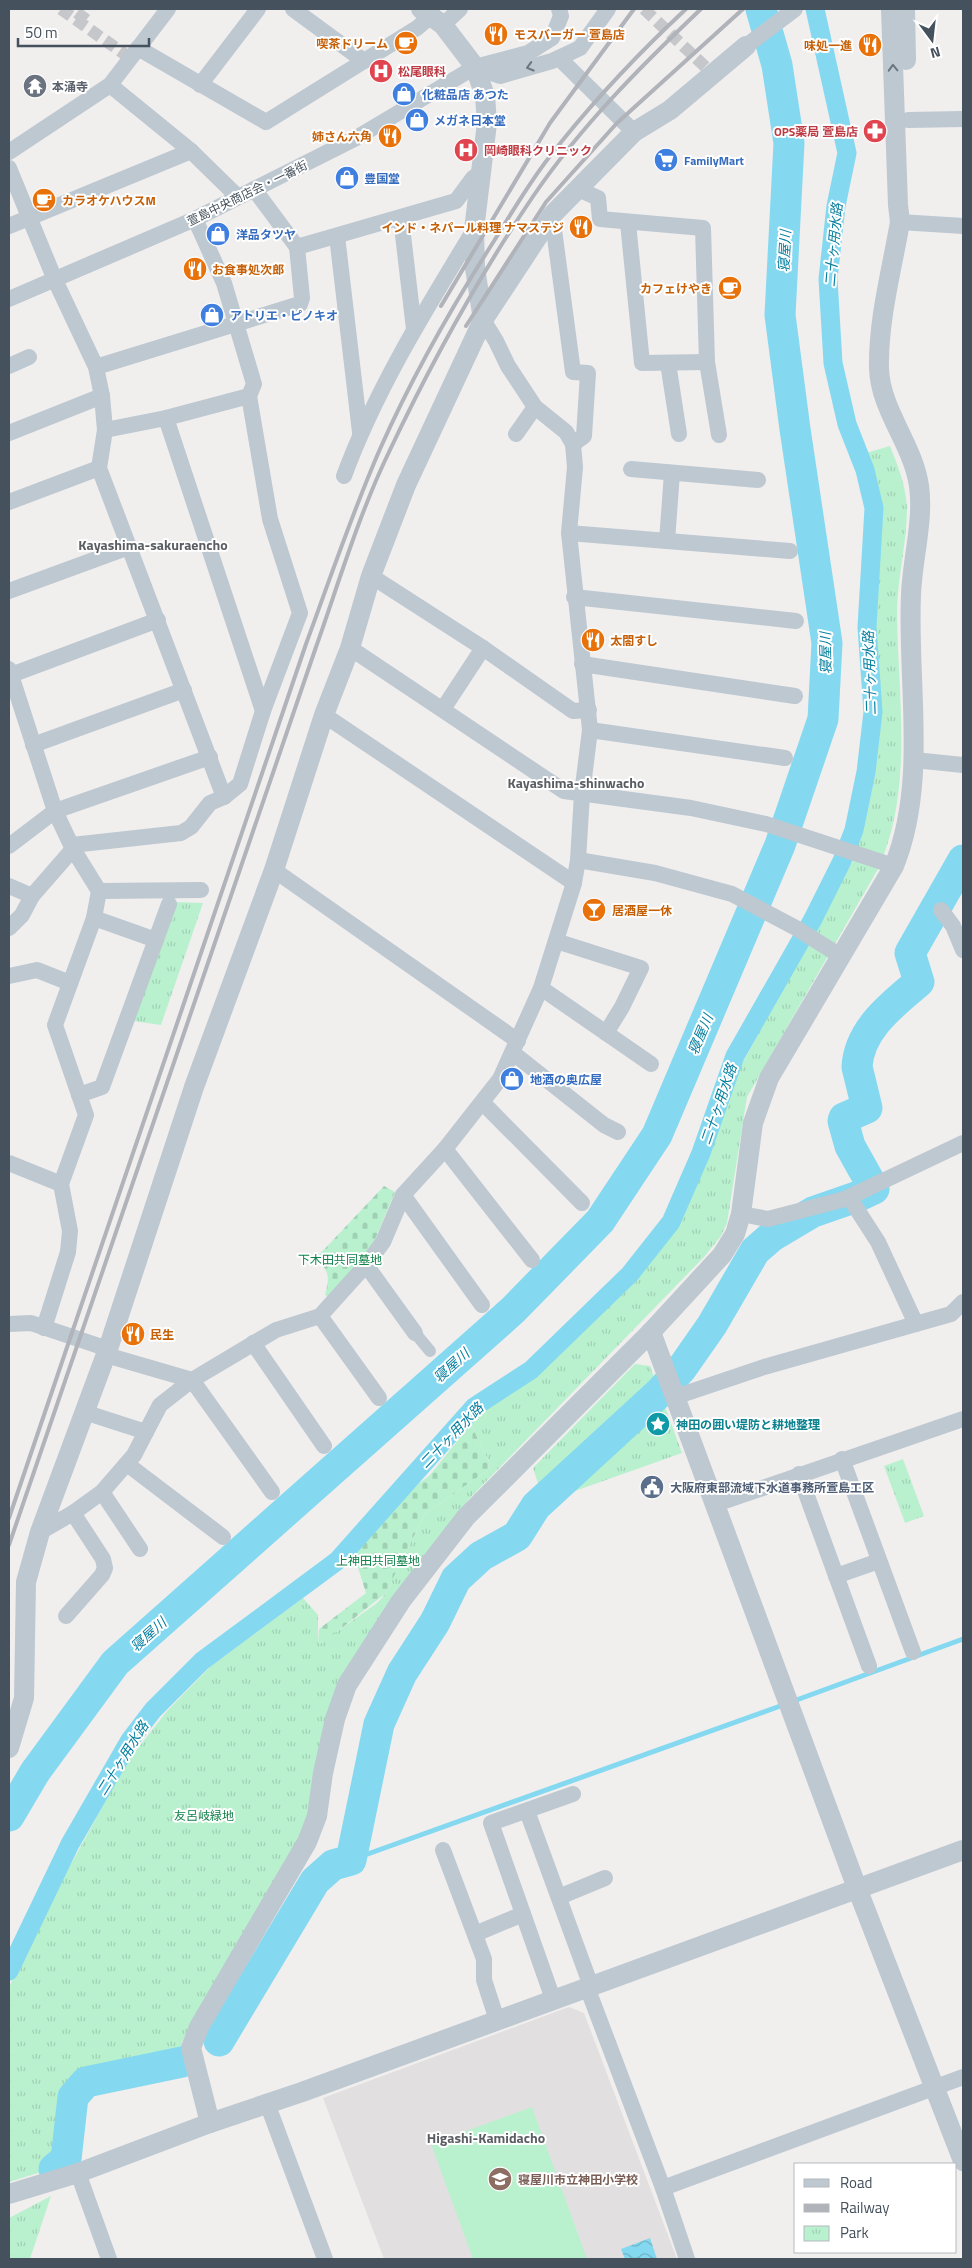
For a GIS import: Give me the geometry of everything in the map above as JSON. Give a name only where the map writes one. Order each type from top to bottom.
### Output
[{"type":"street","points":[[9,152],[110,85],[168,9]]},
{"type":"street","points":[[200,84],[258,9]]},
{"type":"street","points":[[293,9],[364,61]]},
{"type":"street","points":[[138,48],[266,122],[432,17],[460,9]]},
{"type":"street","name":"萱島中央商店会・一番街","points":[[9,299],[195,219],[356,138],[475,67],[528,53],[552,38],[561,16],[559,9]]},
{"type":"street","points":[[475,67],[500,76],[559,58],[580,48],[608,9]]},
{"type":"street","points":[[210,2123],[191,2048],[199,2027],[307,1842],[318,1816],[323,1773],[335,1719],[346,1685],[401,1601],[466,1517],[651,1332],[722,1255],[735,1234],[741,1214],[753,1123],[760,1098],[836,954],[894,866],[904,839],[914,760],[911,594],[920,503],[919,486],[913,463],[885,399],[879,370],[880,340],[900,222],[891,9]]},
{"type":"street","points":[[900,222],[911,207],[905,9]]},
{"type":"street","points":[[9,1748],[24,1698],[26,1582],[40,1532],[107,1352],[194,1087],[274,870],[324,715],[350,648],[371,576],[406,485],[483,320],[552,215],[634,132],[670,110],[790,12]]},
{"type":"street","points":[[40,1532],[73,1513],[102,1492],[127,1464],[160,1405],[192,1380],[252,1343],[276,1330],[320,1316],[366,1265],[383,1242],[403,1195],[483,1103],[500,1079],[541,988],[574,883],[578,860],[582,794],[590,730],[568,533],[575,467],[573,444],[566,432],[535,407],[508,366],[483,320],[475,268],[474,230],[483,172],[487,123],[484,96],[475,67],[432,17]]},
{"type":"street","points":[[559,58],[634,132]]},
{"type":"street","points":[[110,85],[190,151],[238,197]]},
{"type":"street","points":[[908,120],[963,119]]},
{"type":"street","points":[[9,226],[190,151]]},
{"type":"street","points":[[9,168],[55,280],[96,367],[102,396],[105,430],[100,468],[224,797]]},
{"type":"street","points":[[456,202],[473,178],[483,172]]},
{"type":"street","points":[[578,188],[598,198],[600,219],[628,223],[704,228],[707,362],[719,435]]},
{"type":"street","points":[[96,367],[300,304],[302,298],[297,247],[254,189]]},
{"type":"street","points":[[297,247],[456,202],[477,209]]},
{"type":"street","points":[[552,215],[573,372],[588,373],[584,436],[573,444]]},
{"type":"street","points":[[401,218],[414,328]]},
{"type":"street","points":[[9,928],[22,915],[32,896],[72,847],[181,833],[191,827],[210,803],[224,797],[240,784],[262,711],[300,613],[270,519],[249,396],[254,384],[224,283],[195,219]]},
{"type":"street","points":[[900,222],[963,226]]},
{"type":"street","points":[[628,223],[642,363],[707,362]]},
{"type":"street","points":[[344,476],[360,432],[414,328],[474,230]]},
{"type":"street","points":[[337,236],[360,432]]},
{"type":"street","points":[[9,366],[29,357]]},
{"type":"street","points":[[668,363],[679,434]]},
{"type":"street","points":[[9,433],[102,396]]},
{"type":"street","points":[[105,430],[166,418],[249,396]]},
{"type":"street","points":[[516,434],[535,407]]},
{"type":"street","points":[[166,418],[262,711]]},
{"type":"street","points":[[9,502],[100,468]]},
{"type":"street","points":[[631,469],[758,480]]},
{"type":"street","points":[[667,541],[672,473]]},
{"type":"street","points":[[568,533],[790,551]]},
{"type":"street","points":[[9,591],[129,547]]},
{"type":"street","points":[[371,576],[483,648],[573,711],[589,710]]},
{"type":"street","points":[[574,597],[796,621]]},
{"type":"street","points":[[44,1328],[68,1252],[70,1231],[61,1184],[86,1115],[55,1025],[94,918],[99,891],[72,847],[55,811],[10,672],[158,620]]},
{"type":"street","points":[[350,648],[564,790],[691,808],[773,826],[894,866]]},
{"type":"street","points":[[443,709],[483,648]]},
{"type":"street","points":[[582,664],[795,696]]},
{"type":"street","points":[[33,744],[184,690]]},
{"type":"street","points":[[324,715],[574,883]]},
{"type":"street","points":[[590,730],[785,758]]},
{"type":"street","points":[[9,846],[55,811],[210,756]]},
{"type":"street","points":[[914,760],[963,765]]},
{"type":"street","points":[[578,860],[655,873],[732,894],[796,928],[836,954]]},
{"type":"street","points":[[274,870],[515,1047],[604,1125],[618,1132]]},
{"type":"street","points":[[9,886],[32,896]]},
{"type":"street","points":[[99,891],[201,890]]},
{"type":"street","points":[[79,1095],[102,1087],[169,904]]},
{"type":"street","points":[[941,910],[953,926],[963,950]]},
{"type":"street","points":[[94,918],[156,940]]},
{"type":"street","points":[[556,941],[642,968],[622,1008],[606,1033]]},
{"type":"street","points":[[9,976],[37,970],[70,984]]},
{"type":"street","points":[[541,988],[651,1064]]},
{"type":"street","points":[[483,1103],[582,1203]]},
{"type":"street","points":[[741,1214],[768,1219],[849,1197],[963,1143]]},
{"type":"street","points":[[445,1148],[532,1260]]},
{"type":"street","points":[[9,1163],[61,1184]]},
{"type":"street","points":[[403,1195],[482,1305]]},
{"type":"street","points":[[849,1197],[878,1242],[916,1324]]},
{"type":"street","points":[[366,1265],[430,1351]]},
{"type":"street","points":[[675,1397],[764,1367],[951,1314],[963,1302]]},
{"type":"street","points":[[320,1316],[380,1398]]},
{"type":"street","points":[[9,1324],[31,1323],[107,1352],[192,1380],[272,1492]]},
{"type":"street","points":[[651,1332],[857,1888],[963,2161]]},
{"type":"street","points":[[252,1343],[324,1446]]},
{"type":"street","points":[[84,1412],[146,1432]]},
{"type":"street","points":[[716,1504],[842,1459],[963,1419]]},
{"type":"street","points":[[842,1459],[913,1652]]},
{"type":"street","points":[[127,1464],[223,1537]]},
{"type":"street","points":[[799,1474],[869,1666]]},
{"type":"street","points":[[102,1492],[140,1549]]},
{"type":"street","points":[[66,1616],[102,1575],[104,1568],[103,1559],[73,1513]]},
{"type":"street","points":[[836,1576],[880,1561]]},
{"type":"street","points":[[553,2000],[491,1823],[573,1794]]},
{"type":"street","points":[[527,1810],[687,2259]]},
{"type":"street","points":[[443,1850],[484,1958],[484,1980],[497,2020]]},
{"type":"street","points":[[9,2194],[78,2173],[210,2123],[963,1850]]},
{"type":"street","points":[[559,1897],[605,1878]]},
{"type":"street","points":[[475,1934],[523,1914]]},
{"type":"street","points":[[663,2188],[963,2077]]},
{"type":"street","points":[[266,2103],[324,2259]]},
{"type":"street","points":[[78,2173],[109,2259]]},
{"type":"shaded area","name":"寝屋川市立神田小学校","points":[[569,2007],[584,2013],[677,2259],[384,2259],[323,2098]]},
{"type":"green space","name":"友呂岐緑地","points":[[890,446],[899,469],[907,508],[897,601],[901,743],[900,776],[896,807],[889,839],[878,869],[747,1097],[727,1223],[721,1236],[704,1257],[469,1499],[421,1560],[326,1719],[314,1770],[308,1822],[182,2042],[182,2059],[165,2066],[85,2081],[71,2096],[64,2159],[54,2168],[9,2182],[9,1988],[26,1946],[127,1762],[167,1711],[211,1666],[303,1598],[318,1615],[318,1643],[320,1644],[377,1603],[386,1593],[425,1514],[488,1470],[489,1462],[471,1424],[476,1414],[540,1372],[647,1265],[668,1240],[685,1214],[732,1082],[854,859],[873,784],[879,740],[875,593],[880,519],[876,483],[866,453]]},
{"type":"green space","points":[[176,902],[203,903],[161,1025],[133,1021]]},
{"type":"green space","name":"下木田共同墓地","points":[[384,1186],[395,1192],[374,1242],[331,1298],[325,1295],[328,1283],[327,1275],[317,1257]]},
{"type":"green space","points":[[635,1364],[650,1366],[682,1453],[544,1502],[533,1468]]},
{"type":"green space","name":"上神田共同墓地","points":[[471,1424],[489,1462],[488,1470],[425,1514],[386,1593],[323,1643],[318,1644],[319,1629],[366,1593],[354,1555],[399,1499],[430,1475]]},
{"type":"green space","points":[[903,1459],[924,1516],[905,1523],[884,1466]]},
{"type":"green space","points":[[532,2107],[587,2259],[473,2259],[431,2144]]},
{"type":"green space","points":[[51,2196],[30,2259],[9,2259],[9,2218]]},
{"type":"water","points":[[650,2238],[657,2259],[625,2259],[621,2249]]},
{"type":"waterway","name":"寝屋川","points":[[9,1816],[35,1772],[115,1663],[513,1310],[600,1221],[657,1135],[780,845],[823,719],[827,643],[780,315],[789,143],[777,65],[761,9]]},
{"type":"waterway","name":"二十ヶ用水路","points":[[9,1971],[70,1844],[130,1740],[153,1710],[202,1661],[337,1561],[474,1407],[531,1370],[630,1274],[671,1222],[701,1153],[735,1056],[813,919],[842,861],[854,830],[866,772],[873,712],[867,627],[874,508],[865,470],[847,424],[833,363],[828,279],[836,206],[847,153],[815,9]]},
{"type":"waterway","points":[[219,2041],[315,1881],[333,1865],[351,1860],[379,1724],[402,1673],[435,1622],[456,1579],[481,1556],[517,1536],[536,1506],[659,1393],[682,1368],[712,1325],[755,1251],[771,1237],[813,1212],[874,1189],[850,1146],[843,1121],[844,1118],[867,1108],[857,1067],[859,1053],[871,1029],[879,1019],[919,982],[910,953],[963,860]]},
{"type":"waterway","points":[[791,1702],[963,1639]]},
{"type":"waterway","points":[[351,1860],[783,1705]]},
{"type":"waterway","points":[[54,2169],[66,2159],[73,2097],[86,2082],[182,2062]]},
{"type":"tunnel","points":[[61,9],[130,58]]},
{"type":"tunnel","points":[[78,21],[87,9]]},
{"type":"tunnel","points":[[644,9],[713,74]]},
{"type":"railway","points":[[441,306],[550,123],[634,9]]},
{"type":"railway","points":[[9,1518],[306,644],[380,449],[405,396],[447,317],[535,177],[552,153],[606,89],[686,9]]},
{"type":"railway","points":[[9,1545],[341,573],[378,476],[405,419],[457,320],[494,257],[534,195],[571,145],[592,121],[656,52],[701,9]]},
{"type":"railway","points":[[466,326],[546,202],[617,123],[743,9]]},
{"type":"place","name":"モスバーガー 萱島店","points":[[496,34]]},
{"type":"place","name":"喫茶ドリーム","points":[[406,43]]},
{"type":"place","name":"味処一進","points":[[870,45]]},
{"type":"place","name":"松尾眼科","points":[[381,71]]},
{"type":"place","name":"本涌寺","points":[[35,86]]},
{"type":"place","name":"化粧品店 あつた","points":[[404,94]]},
{"type":"place","name":"メガネ日本堂","points":[[417,120]]},
{"type":"place","name":"OPS薬局 萱島店","points":[[875,131]]},
{"type":"place","name":"姉さん六角","points":[[390,136]]},
{"type":"place","name":"岡崎眼科クリニック","points":[[466,150]]},
{"type":"place","name":"FamilyMart","points":[[666,160]]},
{"type":"place","name":"豊国堂","points":[[347,178]]},
{"type":"place","name":"カラオケハウスM","points":[[44,200]]},
{"type":"place","name":"インド・ネパール料理 ナマステジ","points":[[581,227]]},
{"type":"place","name":"洋品タツヤ","points":[[218,234]]},
{"type":"place","name":"お食事処次郎","points":[[195,269]]},
{"type":"place","name":"カフェけやき","points":[[730,288]]},
{"type":"place","name":"アトリエ・ピノキオ","points":[[212,315]]},
{"type":"place","name":"太閤すし","points":[[593,640]]},
{"type":"place","name":"居酒屋一休","points":[[594,910]]},
{"type":"place","name":"地酒の奥広屋","points":[[512,1079]]},
{"type":"place","name":"民生","points":[[133,1334]]},
{"type":"place","name":"神田の囲い堤防と耕地整理","points":[[658,1424]]},
{"type":"place","name":"大阪府東部流域下水道事務所萱島工区","points":[[652,1487]]},
{"type":"place","name":"寝屋川市立神田小学校","points":[[500,2179]]},
{"type":"district","name":"Kayashima-sakuraencho","points":[[153,544]]},
{"type":"district","name":"Kayashima-shinwacho","points":[[576,782]]},
{"type":"district","name":"Higashi-Kamidacho","points":[[486,2137]]}]
